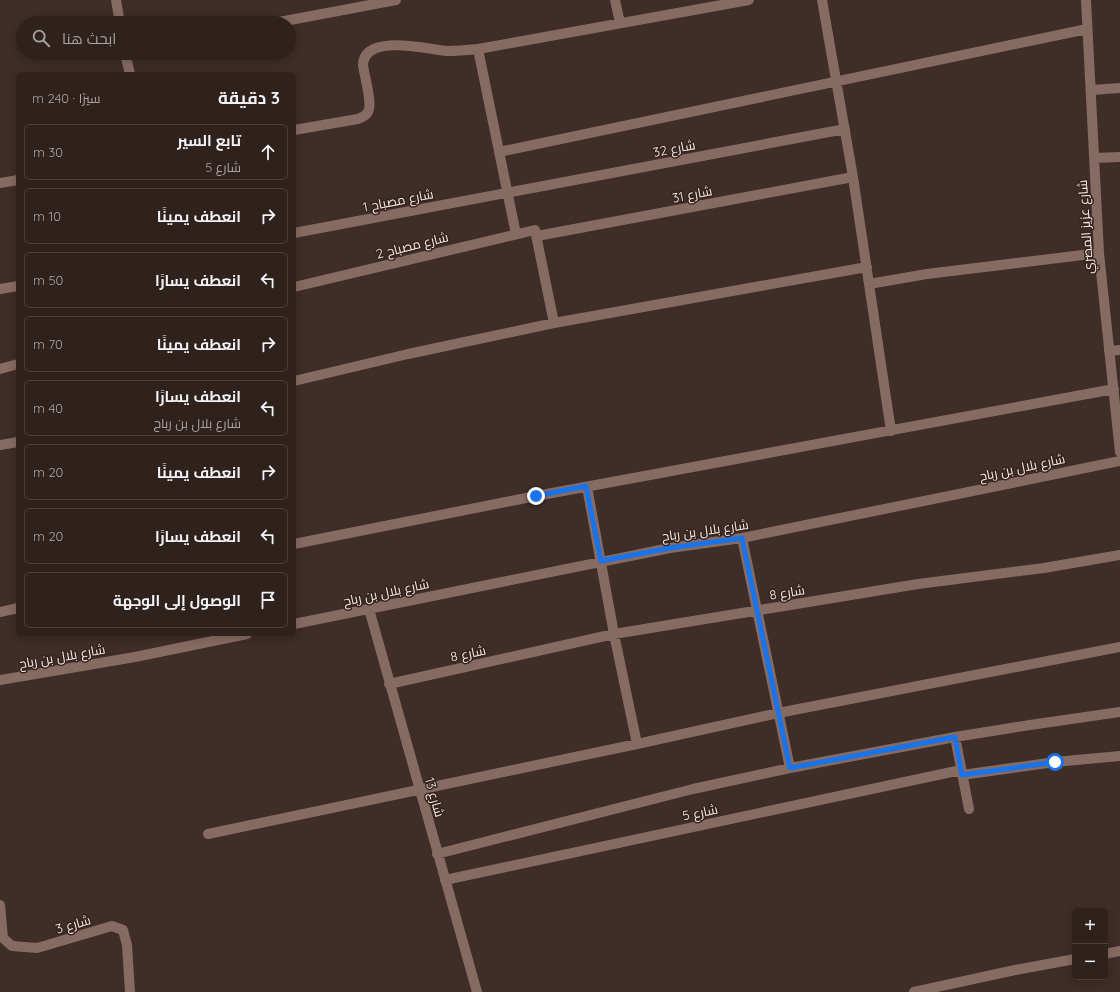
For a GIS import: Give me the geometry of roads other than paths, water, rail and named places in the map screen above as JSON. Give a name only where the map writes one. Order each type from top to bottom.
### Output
[{"type":"street","points":[[116,0],[119,16]]},
{"type":"street","points":[[296,19],[396,0]]},
{"type":"street","points":[[615,0],[620,23]]},
{"type":"street","points":[[296,130],[358,119],[369,111],[370,105],[363,60],[370,50],[375,48],[405,45],[450,51],[478,49],[749,0]]},
{"type":"street","points":[[822,0],[853,177],[891,430]]},
{"type":"street","name":"شارع عزيز المصري","points":[[1086,0],[1099,253],[1120,452]]},
{"type":"street","points":[[499,152],[1087,29]]},
{"type":"street","points":[[478,49],[516,234]]},
{"type":"street","points":[[127,60],[130,72]]},
{"type":"street","points":[[1091,90],[1120,88]]},
{"type":"street","name":"شارع 32","points":[[507,193],[845,129]]},
{"type":"street","points":[[1094,158],[1120,157]]},
{"type":"street","name":"شارع 31","points":[[536,234],[853,177]]},
{"type":"street","points":[[0,184],[16,180]]},
{"type":"street","name":"شارع مصباح 1","points":[[296,233],[507,193]]},
{"type":"street","name":"شارع مصباح 2","points":[[296,287],[534,230],[536,234]]},
{"type":"street","points":[[536,234],[554,323]]},
{"type":"street","points":[[869,284],[928,274],[1099,253]]},
{"type":"street","points":[[296,381],[408,354],[554,323],[867,267]]},
{"type":"street","points":[[0,289],[16,286]]},
{"type":"street","points":[[1109,351],[1120,350]]},
{"type":"street","points":[[0,369],[16,365]]},
{"type":"street","points":[[296,544],[586,486],[1114,389]]},
{"type":"street","points":[[0,445],[16,442]]},
{"type":"street","name":"شارع بلال بن رباح","points":[[296,624],[601,561],[670,548],[742,538],[1120,461]]},
{"type":"street","points":[[586,486],[614,634],[637,744]]},
{"type":"street","points":[[742,538],[756,611],[790,768]]},
{"type":"street","name":"شارع 8","points":[[389,684],[614,634],[918,584],[1044,568],[1120,555]]},
{"type":"street","points":[[0,612],[16,608]]},
{"type":"street","name":"شارع 13","points":[[369,609],[477,992]]},
{"type":"street","name":"شارع بلال بن رباح","points":[[0,680],[134,657],[237,636]]},
{"type":"street","points":[[208,834],[778,713],[1120,647]]},
{"type":"street","points":[[437,854],[693,789],[790,768],[955,737],[1120,712]]},
{"type":"street","points":[[955,737],[969,809]]},
{"type":"street","name":"شارع 5","points":[[445,880],[962,772],[1120,756]]},
{"type":"street","name":"شارع 3","points":[[0,905],[3,938],[12,946],[37,948],[112,926],[123,930],[127,945],[130,992]]},
{"type":"street","points":[[1108,953],[1120,951]]},
{"type":"street","points":[[914,992],[1008,971],[1072,960]]}]
